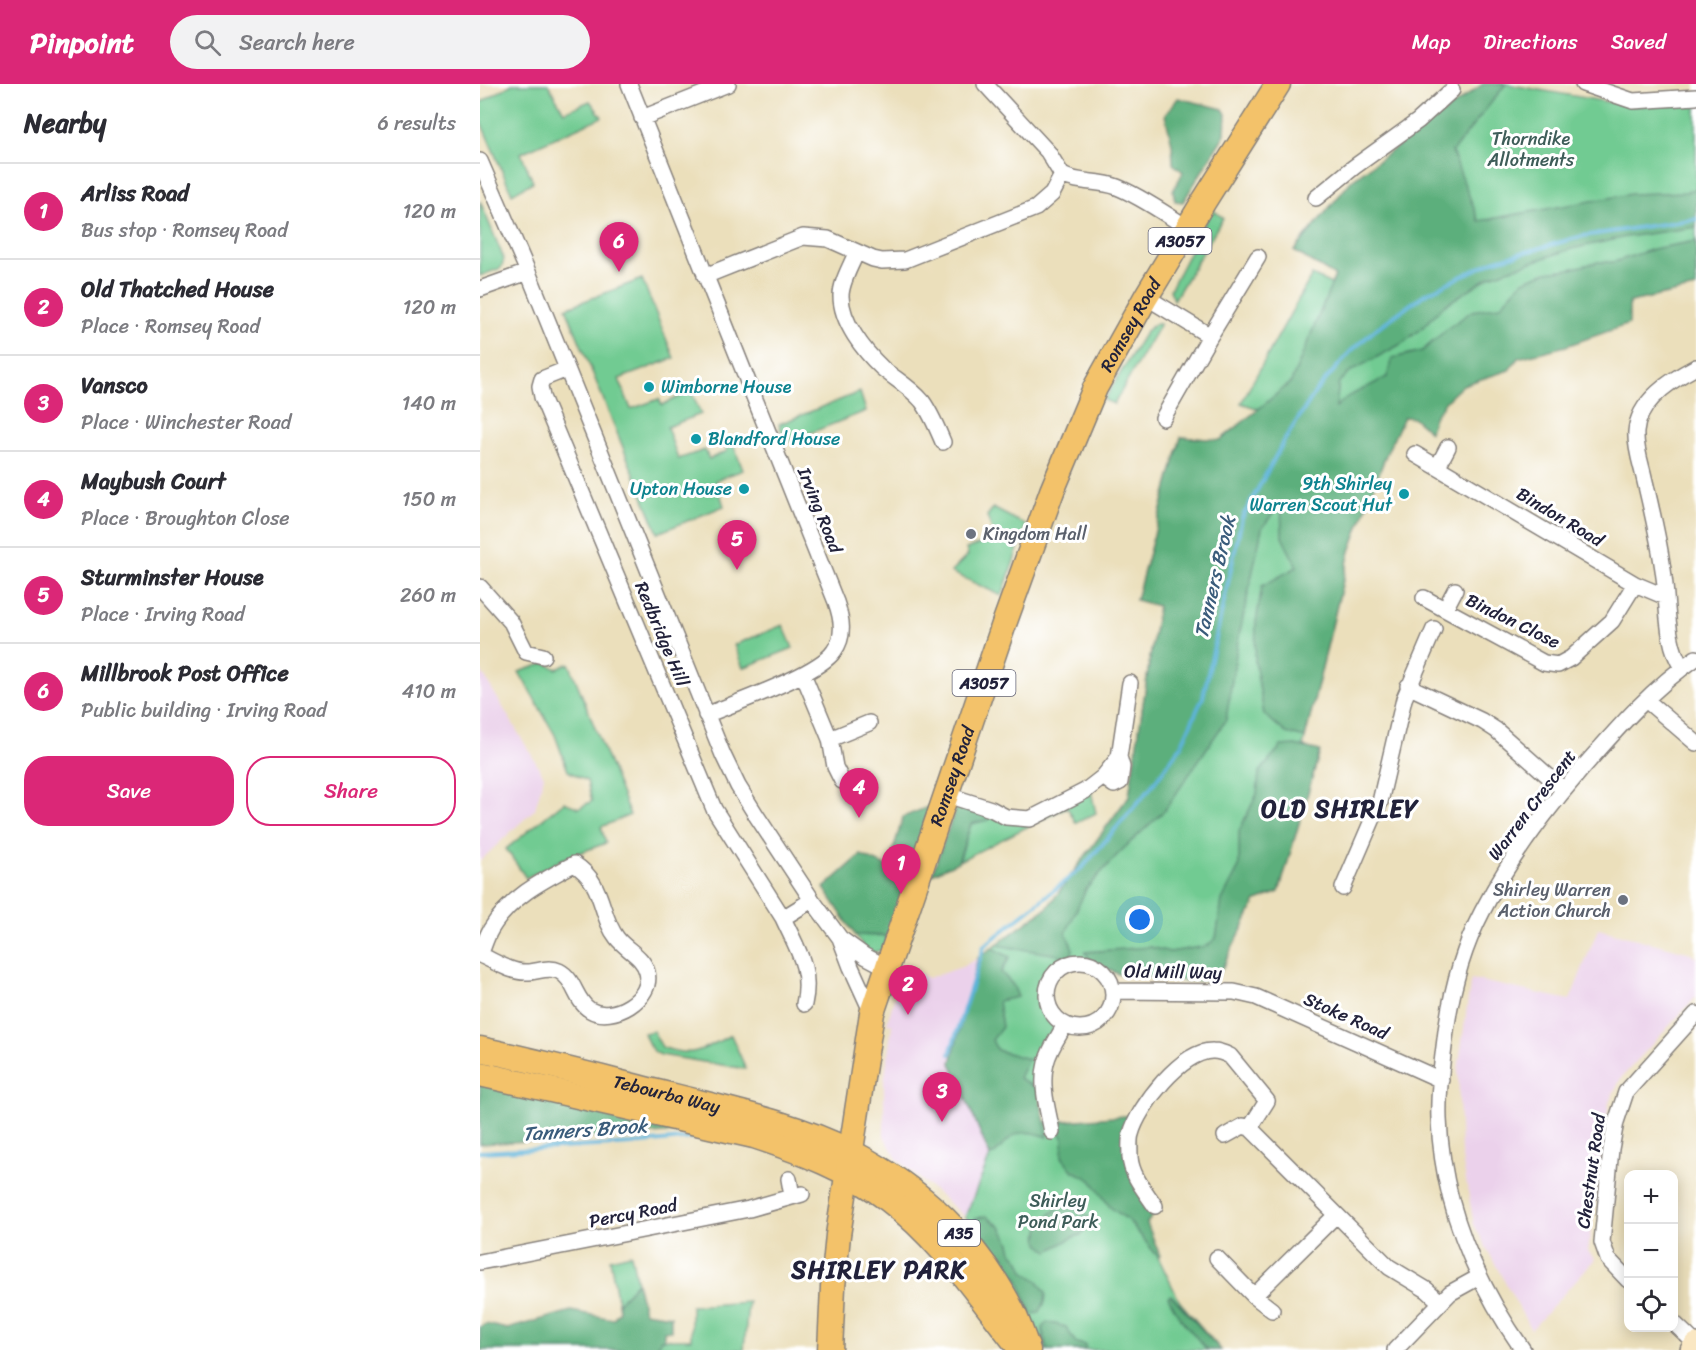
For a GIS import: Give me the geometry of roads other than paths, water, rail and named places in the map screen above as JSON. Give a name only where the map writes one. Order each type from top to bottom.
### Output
[{"type":"main road","name":"Romsey Road","points":[[830,1350],[833,1287],[872,1013],[1004,624],[1052,491],[1095,388],[1146,297],[1278,84]]},
{"type":"main road","name":"Tebourba Way","points":[[480,1049],[533,1060],[742,1113],[808,1134],[849,1163]]},
{"type":"main road","name":"Tebourba Way","points":[[480,1074],[754,1136],[849,1163]]},
{"type":"main road","name":"A35","points":[[849,1163],[929,1236],[1021,1350]]},
{"type":"main road","name":"A35","points":[[849,1163],[918,1195],[942,1215],[966,1240],[999,1287],[1013,1313],[1028,1350]]},
{"type":"street","name":"Irving Road","points":[[629,84],[839,612],[841,636],[834,653],[817,667],[706,715]]},
{"type":"street","points":[[642,118],[728,84]]},
{"type":"street","points":[[985,84],[1048,152],[1062,175],[1118,188],[1188,228]]},
{"type":"street","points":[[1583,84],[1634,101],[1696,97]]},
{"type":"street","points":[[1316,198],[1354,166],[1418,121],[1454,86]]},
{"type":"street","name":"Redbridge Hill","points":[[480,161],[528,272],[723,755],[738,786],[812,900],[840,938],[872,1013]]},
{"type":"street","points":[[705,276],[802,237],[828,239],[856,253],[882,261],[905,260],[1036,208],[1052,194],[1062,175]]},
{"type":"street","points":[[856,253],[841,289],[842,306],[848,322],[873,358],[921,401],[943,442]]},
{"type":"street","points":[[1163,418],[1258,257]]},
{"type":"street","points":[[480,289],[528,272]]},
{"type":"street","points":[[1146,297],[1210,336]]},
{"type":"street","points":[[1682,667],[1675,652],[1664,579],[1636,432],[1647,405],[1671,381],[1696,367]]},
{"type":"street","name":"Redbridge Hill","points":[[567,369],[543,379],[540,386],[542,397],[714,809],[783,918],[806,968],[808,987],[804,1004]]},
{"type":"street","points":[[1438,466],[1448,447]]},
{"type":"street","name":"Bindon Road","points":[[1415,454],[1635,584],[1666,597]]},
{"type":"street","name":"Bindon Close","points":[[1424,598],[1544,663],[1558,665],[1571,658],[1612,621],[1635,584]]},
{"type":"street","points":[[480,587],[511,622],[526,652],[543,656]]},
{"type":"street","name":"Bindon Close","points":[[1445,609],[1455,590]]},
{"type":"street","points":[[1343,888],[1383,795],[1400,711],[1408,686],[1434,629]]},
{"type":"street","name":"Warren Crescent","points":[[1523,1350],[1502,1319],[1479,1276],[1457,1223],[1444,1172],[1439,1118],[1441,1080],[1452,997],[1469,940],[1481,913],[1511,861],[1564,790],[1617,730],[1682,667],[1696,658]]},
{"type":"street","points":[[803,674],[830,739],[835,767],[842,781]]},
{"type":"street","points":[[947,795],[991,809],[1006,817],[1030,819],[1085,791],[1103,777],[1119,758],[1130,683]]},
{"type":"street","points":[[1408,686],[1496,730],[1564,790]]},
{"type":"street","points":[[1646,700],[1696,743]]},
{"type":"street","points":[[830,739],[869,723]]},
{"type":"street","points":[[574,864],[595,885],[611,929],[618,940],[642,961],[647,971],[648,982],[644,993],[623,1010],[614,1013],[598,1013],[590,1010],[584,1004],[567,977],[559,971],[553,969],[522,972],[480,955],[489,931],[506,907],[535,885],[574,864]]},
{"type":"street","points":[[783,918],[812,900]]},
{"type":"street","name":"Redbridge Hill","points":[[840,938],[865,956],[886,967]]},
{"type":"street","name":"Old Mill Way","points":[[1077,962],[1096,966],[1110,981],[1113,991],[1110,1009],[1098,1023],[1087,1028],[1065,1025],[1053,1014],[1048,1003],[1047,992],[1052,977],[1060,969],[1077,962]]},
{"type":"street","name":"Old Mill Way","points":[[1113,991],[1234,992]]},
{"type":"street","name":"Stoke Road","points":[[1234,992],[1268,1002],[1441,1080]]},
{"type":"street","name":"Chestnut Road","points":[[1627,1278],[1608,1259],[1602,1242],[1611,1149],[1616,1122],[1626,1092],[1696,1014]]},
{"type":"street","points":[[1052,1132],[1044,1089],[1044,1074],[1046,1061],[1065,1025]]},
{"type":"street","points":[[1155,1206],[1136,1179],[1130,1160],[1131,1134],[1148,1101],[1167,1077],[1183,1062],[1197,1054],[1211,1050],[1230,1056],[1267,1101],[1250,1128]]},
{"type":"street","points":[[1225,1136],[1243,1126],[1250,1128],[1389,1267],[1426,1290],[1440,1302]]},
{"type":"street","name":"Percy Road","points":[[480,1262],[724,1215],[797,1195],[789,1179]]},
{"type":"street","points":[[1254,1296],[1336,1215]]},
{"type":"street","points":[[1217,1258],[1254,1296],[1272,1310]]},
{"type":"street","points":[[1395,1350],[1450,1293],[1479,1276]]},
{"type":"street","points":[[1678,1327],[1696,1344],[1691,1350]]},
{"type":"waterway","name":"Tanners Brook","points":[[950,1054],[984,946],[1084,866],[1151,787],[1181,746],[1203,697],[1242,518],[1284,441],[1316,391],[1351,351],[1376,329],[1425,294],[1493,261],[1583,236],[1696,219]]},
{"type":"waterway","name":"Tanners Brook","points":[[480,1152],[632,1144],[692,1138]]},
{"type":"place","name":"Millbrook Post Office","points":[[619,272]]},
{"type":"place","name":"Wimborne House","points":[[649,387]]},
{"type":"place","name":"Blandford House","points":[[696,439]]},
{"type":"place","name":"Upton House","points":[[744,489]]},
{"type":"place","name":"9th Shirley Warren Scout Hut","points":[[1404,494]]},
{"type":"place","name":"Kingdom Hall","points":[[971,534]]},
{"type":"place","name":"Sturminster House","points":[[737,570]]},
{"type":"place","name":"Maybush Court","points":[[859,818]]},
{"type":"place","name":"Arliss Road","points":[[901,894]]},
{"type":"place","name":"Shirley Warren Action Church","points":[[1623,900]]},
{"type":"place","name":"Old Thatched House","points":[[908,1015]]},
{"type":"place","name":"Vansco","points":[[942,1122]]},
{"type":"district","name":"OLD SHIRLEY","points":[[1340,809]]},
{"type":"district","name":"SHIRLEY PARK","points":[[879,1270]]},
{"type":"park label","name":"Thorndike Allotments","points":[[1531,149]]},
{"type":"park label","name":"Shirley Pond Park","points":[[1058,1211]]}]
